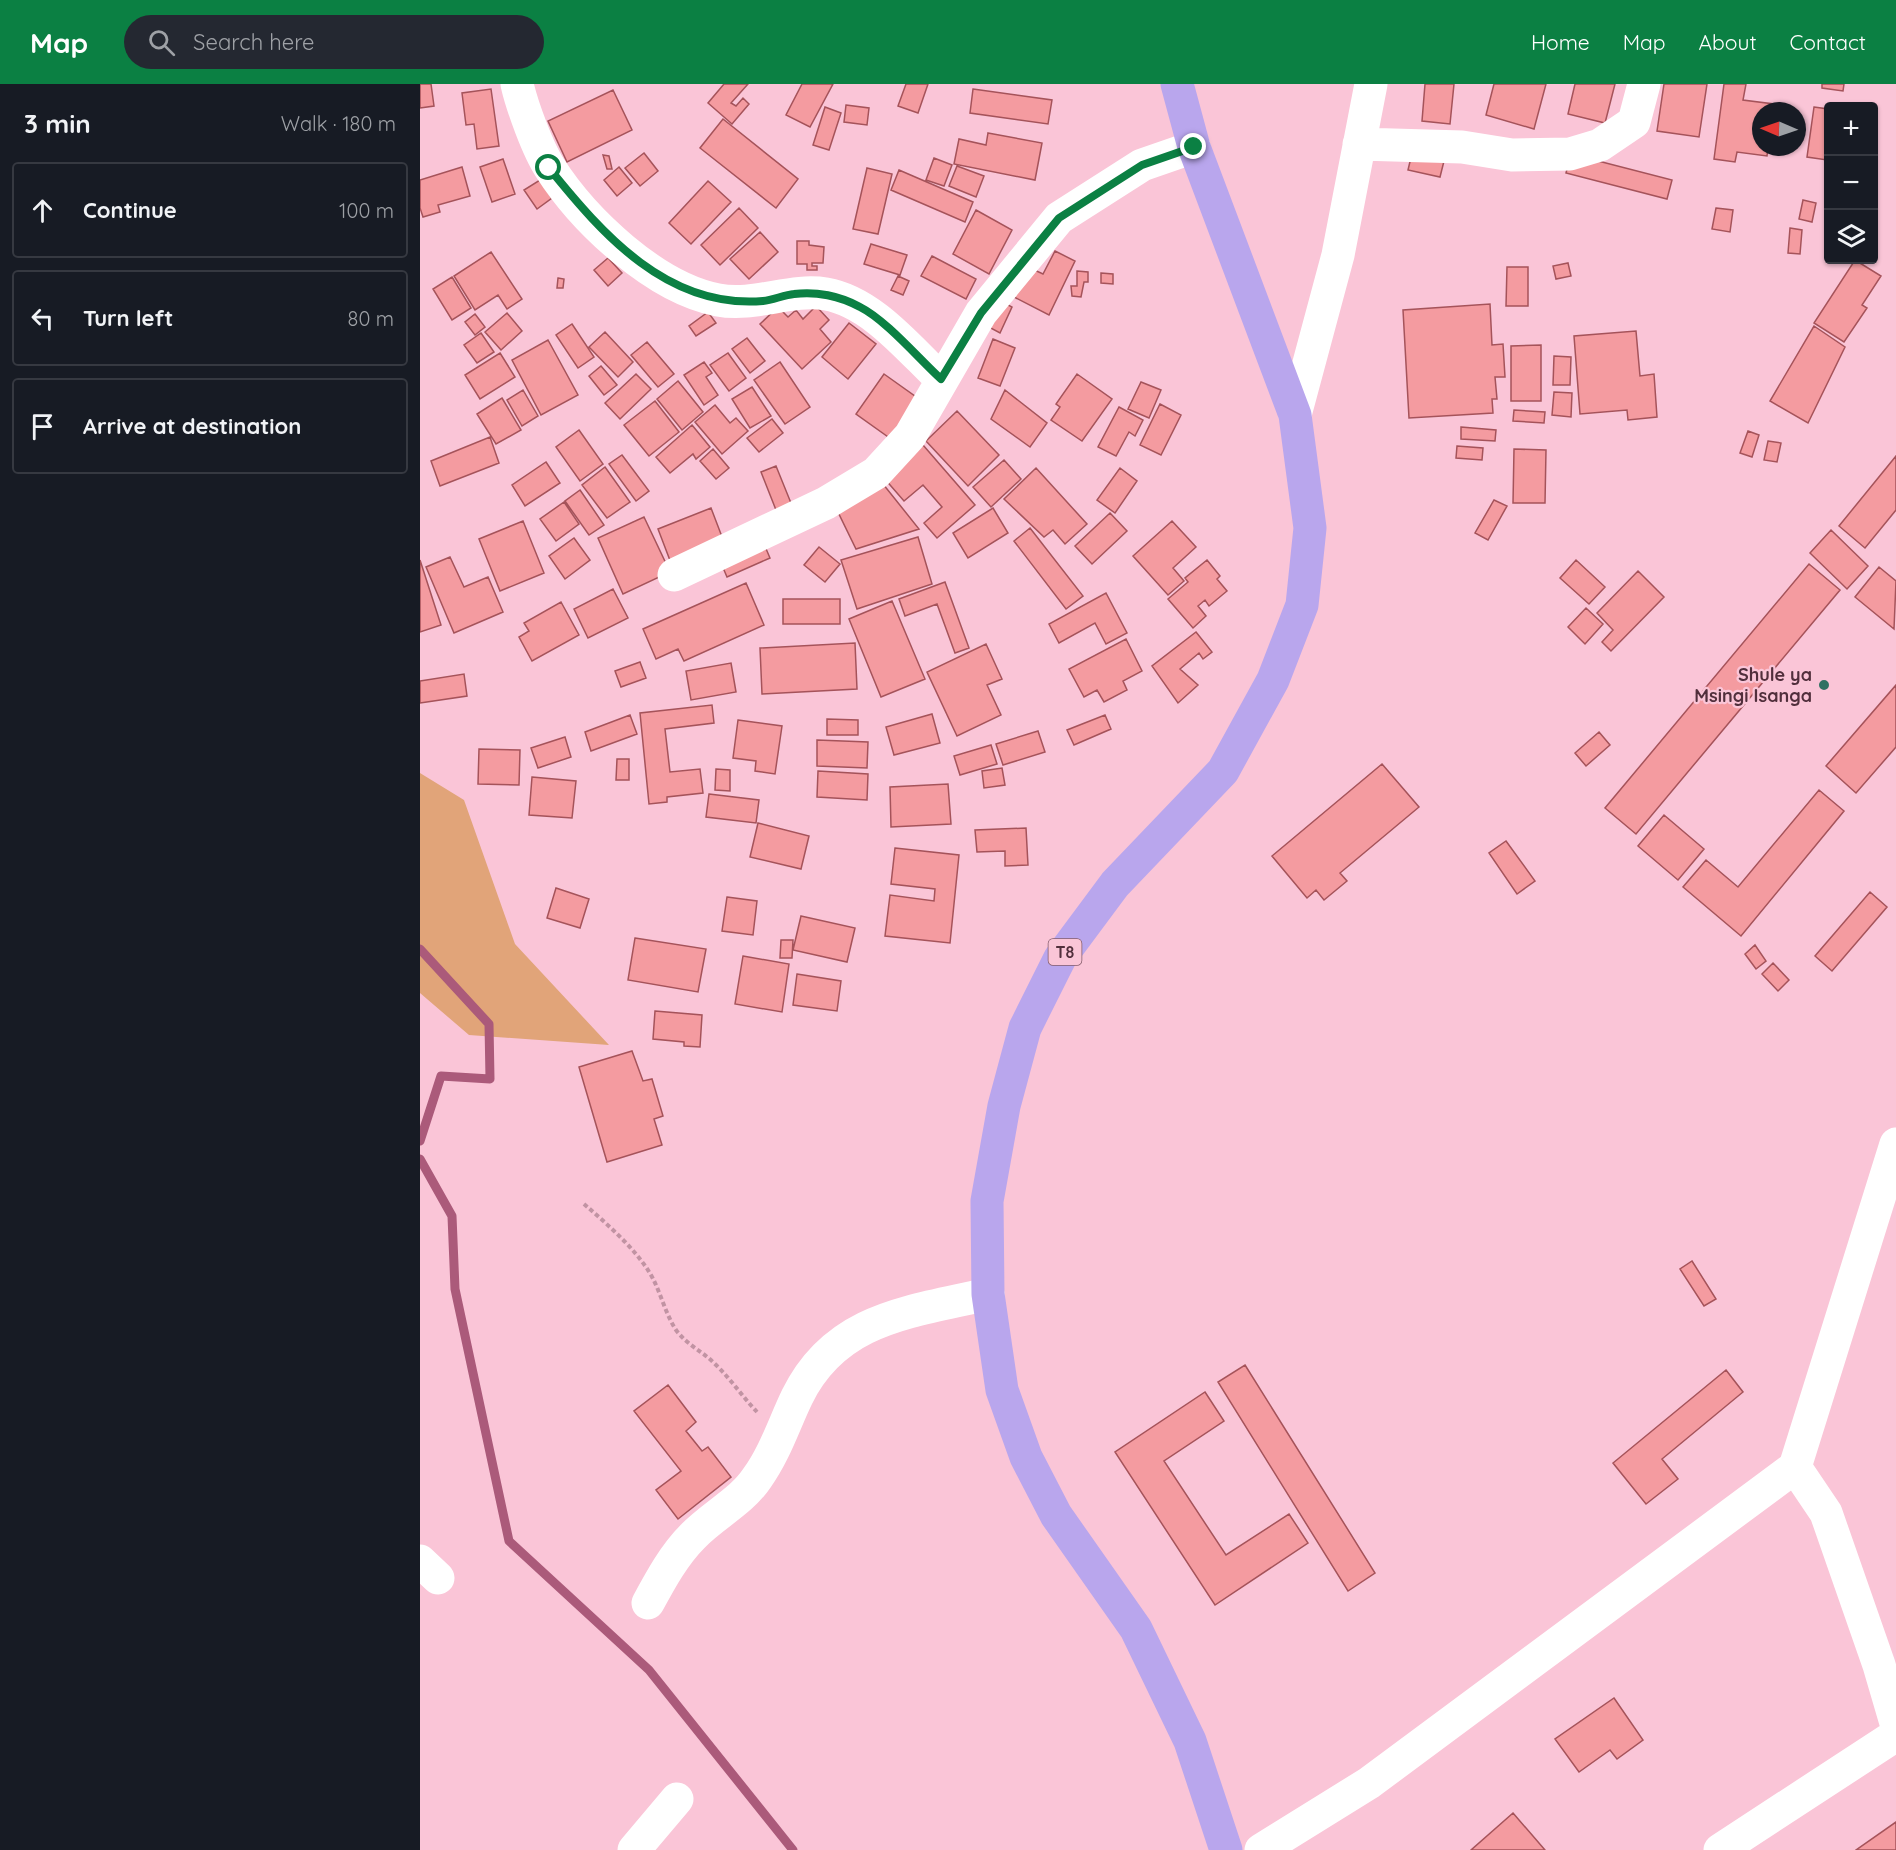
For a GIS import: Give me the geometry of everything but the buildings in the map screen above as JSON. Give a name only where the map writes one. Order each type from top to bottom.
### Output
[{"type":"highway","name":"T8","points":[[1177,84],[1194,147],[1295,415],[1310,528],[1302,605],[1273,680],[1223,771],[1115,884],[1060,958],[1025,1028],[1004,1106],[987,1201],[988,1294],[1002,1390],[1026,1457],[1056,1515],[1136,1629],[1190,1741],[1226,1850]]},
{"type":"street","points":[[517,84],[549,168],[593,222],[629,254],[676,286],[718,300],[764,301],[796,293],[827,294],[861,307],[941,379]]},
{"type":"street","points":[[1295,415],[1338,255],[1371,84]]},
{"type":"street","points":[[1359,144],[1462,147],[1512,155],[1570,153],[1600,145],[1634,122],[1644,84]]},
{"type":"street","points":[[674,575],[826,503],[876,472],[910,436],[981,313],[1059,218],[1142,165],[1194,147]]},
{"type":"street","points":[[1261,1850],[1369,1783],[1795,1467],[1896,1144]]},
{"type":"street","points":[[648,1603],[666,1569],[693,1535],[728,1508],[757,1479],[781,1435],[798,1395],[819,1363],[838,1343],[884,1318],[988,1294]]},
{"type":"street","points":[[1795,1467],[1826,1513],[1879,1665],[1896,1723]]},
{"type":"street","points":[[1720,1850],[1896,1735]]},
{"type":"street","points":[[634,1850],[677,1799]]},
{"type":"path","points":[[584,1204],[619,1237],[651,1276],[666,1314],[677,1331],[691,1347],[708,1357],[724,1372],[737,1390],[781,1435]]},
{"type":"shaded area","points":[[420,773],[464,800],[515,944],[609,1045],[469,1035],[420,993]]},
{"type":"waterway","points":[[420,949],[489,1024],[490,1079],[441,1076],[420,1141]]},
{"type":"waterway","points":[[420,1159],[452,1216],[455,1289],[509,1541],[649,1670],[793,1850]]},
{"type":"place","name":"Shule ya Msingi Isanga","points":[[1824,685]]},
{"type":"route","points":[[549,168],[593,222],[629,254],[676,286],[718,300],[764,301],[796,293],[827,294],[861,307],[941,379],[981,313],[1017,266],[1059,218],[1142,165],[1194,147]]}]
